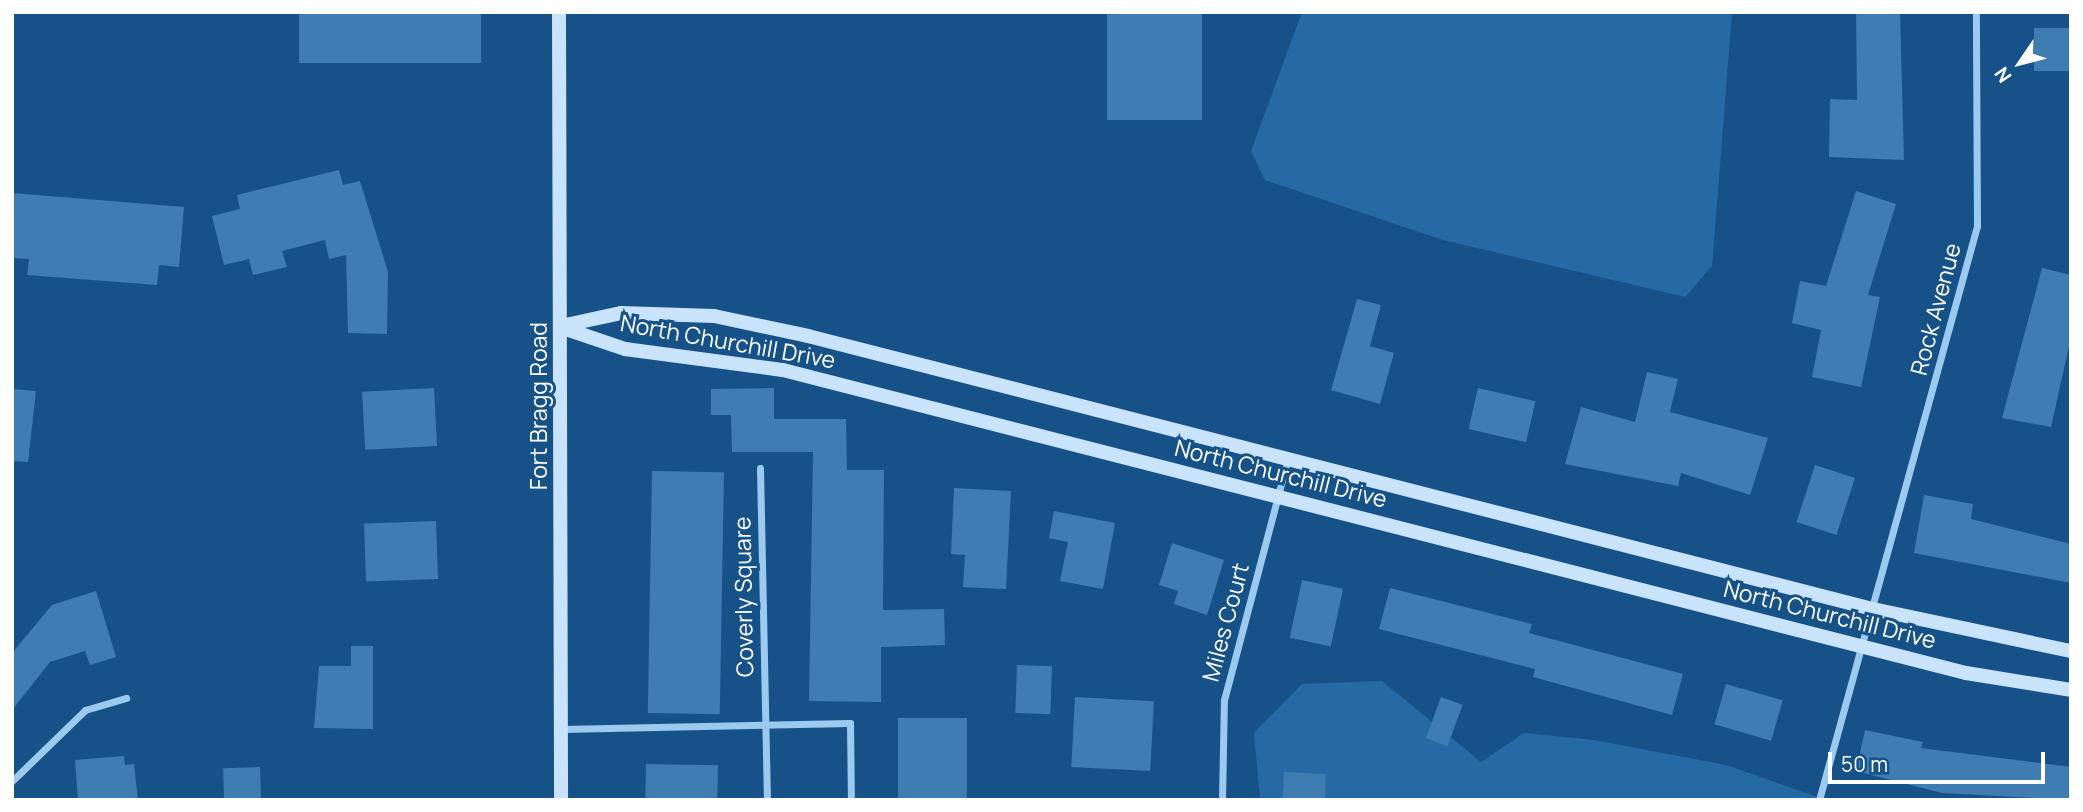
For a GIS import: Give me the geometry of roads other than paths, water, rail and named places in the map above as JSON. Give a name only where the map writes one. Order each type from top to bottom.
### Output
[{"type":"street","name":"Fort Bragg Road","points":[[559,12],[561,800]]},
{"type":"street","name":"Rock Avenue","points":[[1819,800],[1978,226],[1976,12]]},
{"type":"street","name":"North Churchill Drive","points":[[560,327],[621,313],[714,316],[1288,457],[1873,609],[2071,651]]},
{"type":"street","name":"North Churchill Drive","points":[[560,327],[625,349],[783,370],[1863,646],[2071,690]]},
{"type":"street","name":"Miles Court","points":[[1222,800],[1224,700],[1288,457]]},
{"type":"street","name":"Coverly Square","points":[[760,468],[767,800]]},
{"type":"street","points":[[12,781],[85,710],[126,698]]},
{"type":"street","points":[[561,729],[849,723],[851,800]]}]
